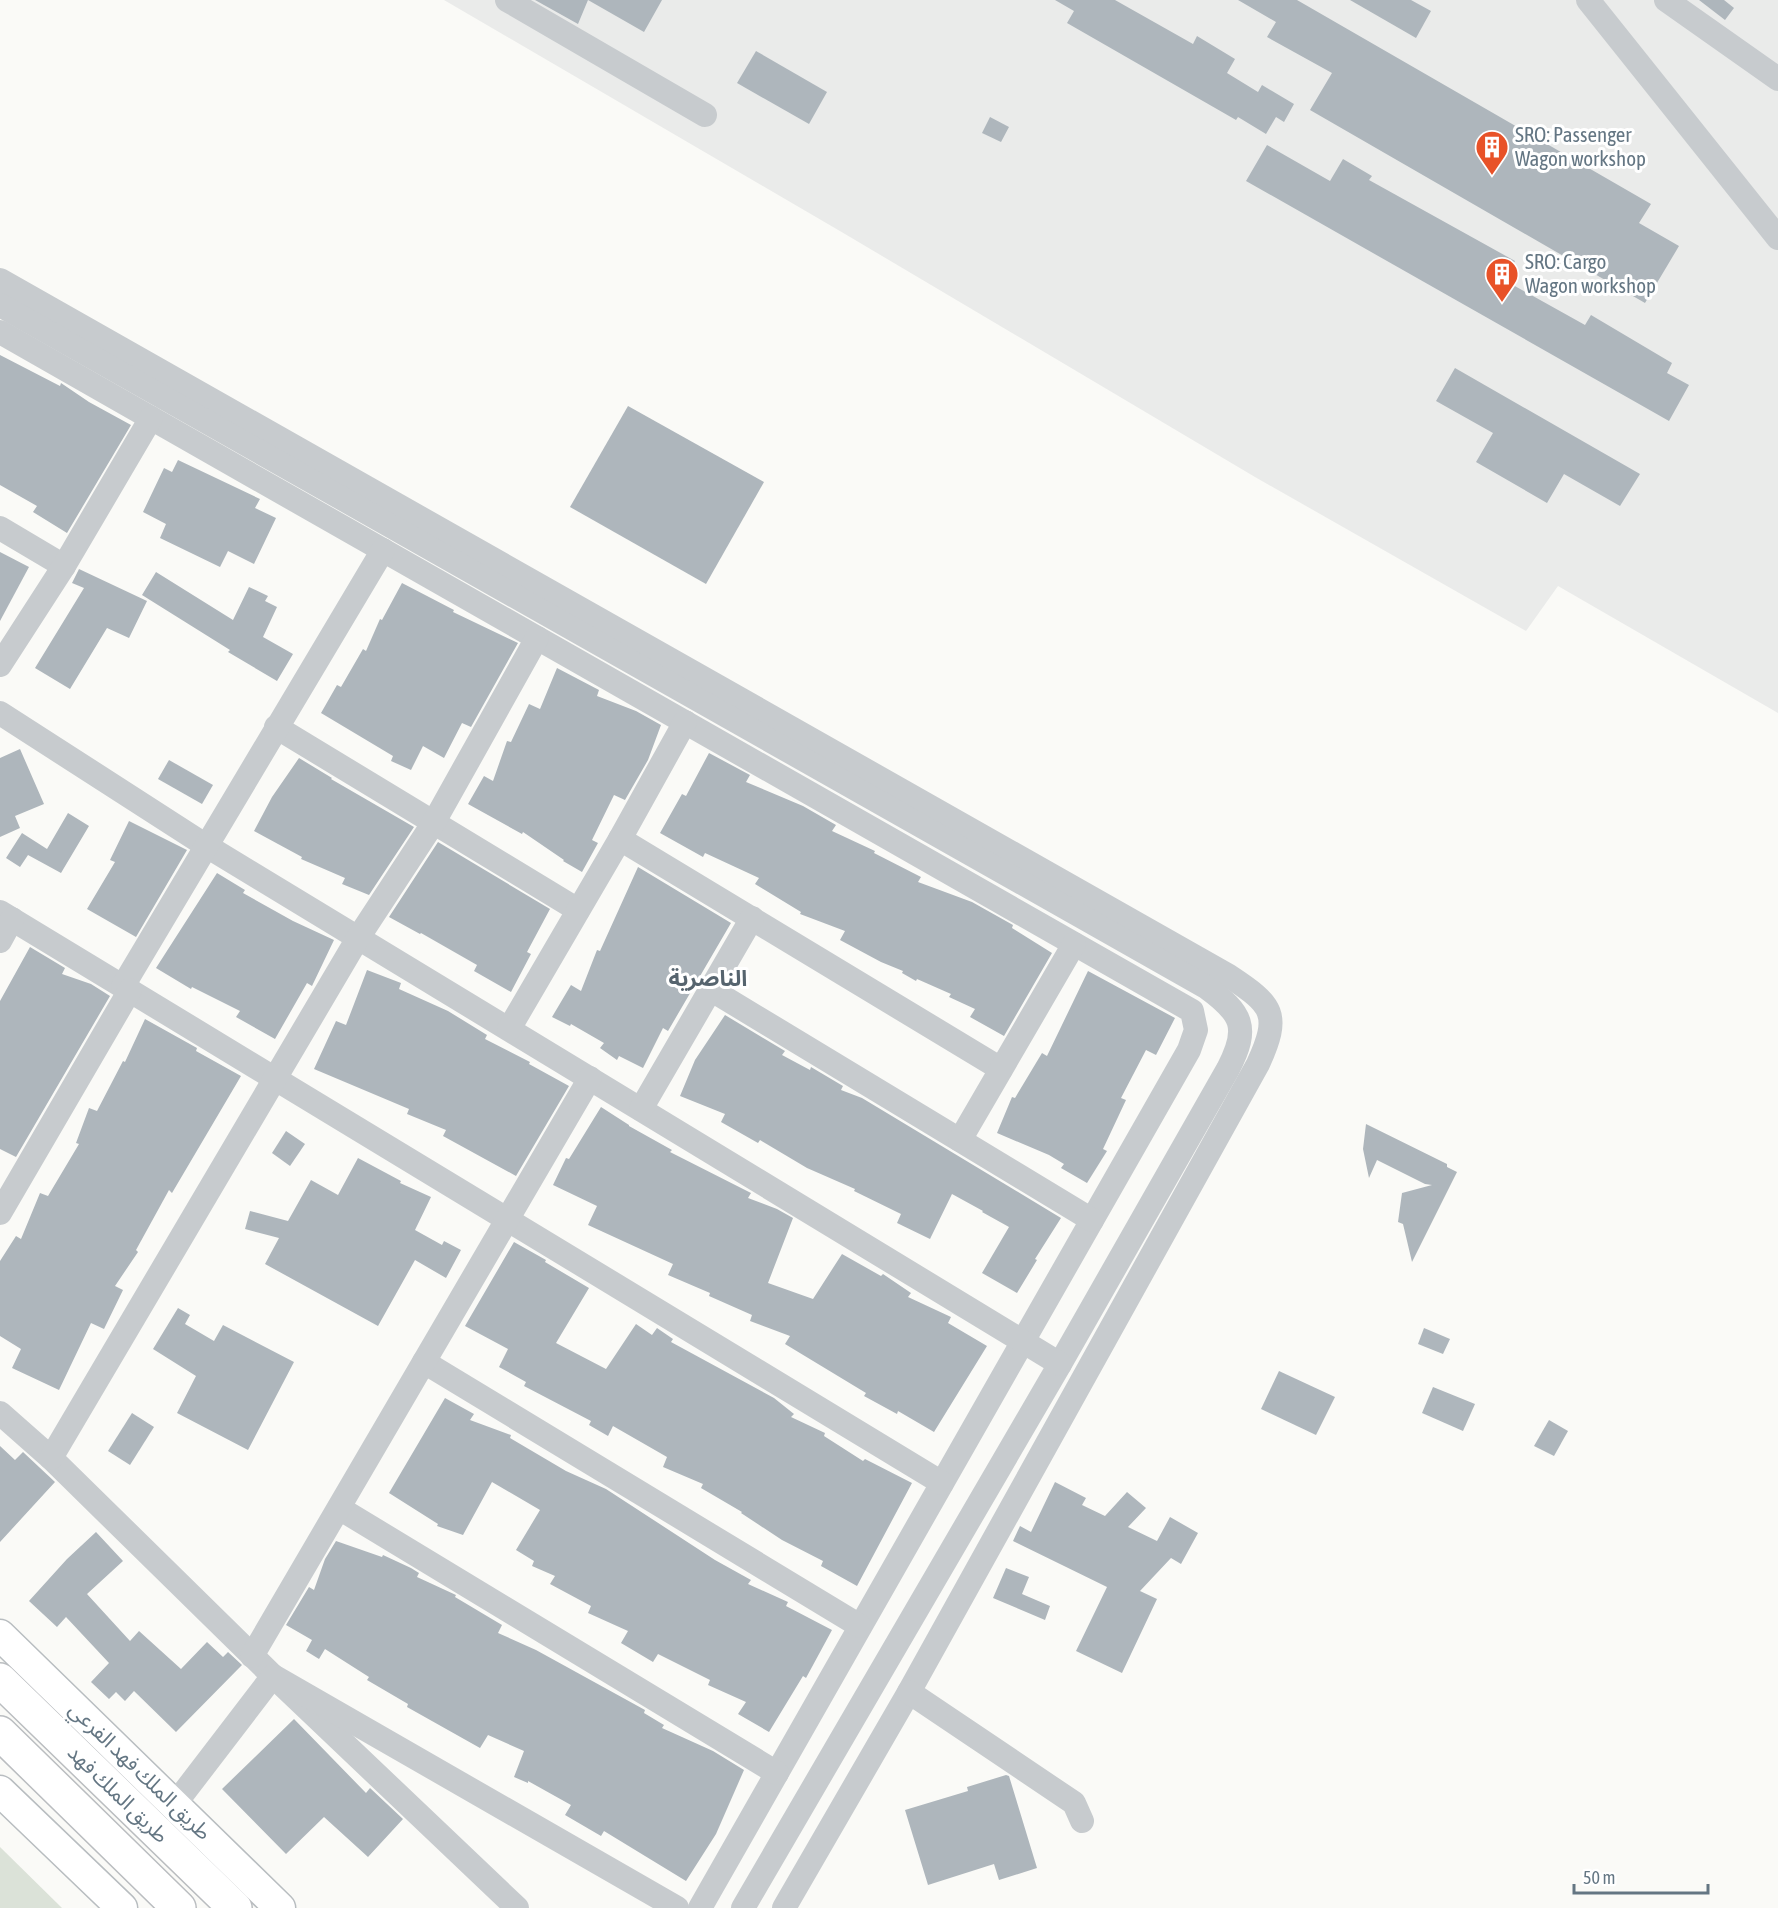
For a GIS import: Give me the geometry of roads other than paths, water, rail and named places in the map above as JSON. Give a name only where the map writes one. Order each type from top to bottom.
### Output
[{"type":"highway","name":"طريق الملك فهد","points":[[0,1680],[235,1908]]},
{"type":"highway","name":"طريق الملك فهد","points":[[0,1733],[179,1908]]},
{"type":"main road","name":"طريق الملك فهد الفرعي","points":[[0,1635],[280,1908]]},
{"type":"main road","points":[[0,1791],[122,1908]]},
{"type":"street","points":[[507,0],[705,115]]},
{"type":"street","points":[[1588,0],[1778,238]]},
{"type":"street","points":[[1666,0],[1778,79]]},
{"type":"street","points":[[0,280],[1229,976],[1252,991],[1268,1009],[1272,1020],[1267,1044],[1258,1064],[909,1692],[784,1908]]},
{"type":"street","points":[[0,305],[1195,981],[1223,999],[1238,1018],[1240,1039],[1236,1054],[1060,1364],[743,1908]]},
{"type":"street","points":[[0,332],[1192,1011],[1196,1030],[1189,1050],[700,1908]]},
{"type":"street","points":[[0,665],[64,566],[151,418]]},
{"type":"street","points":[[0,528],[64,566]]},
{"type":"street","points":[[0,1213],[205,845],[382,550]]},
{"type":"street","points":[[51,1458],[358,938],[434,822],[537,638]]},
{"type":"street","points":[[0,713],[205,845],[1060,1364]]},
{"type":"street","points":[[509,1029],[620,839],[685,722]]},
{"type":"street","points":[[276,727],[579,910]]},
{"type":"street","points":[[620,839],[1001,1069]]},
{"type":"street","points":[[0,941],[6,915],[942,1483]]},
{"type":"street","points":[[641,1109],[752,918]]},
{"type":"street","points":[[960,1140],[1074,944]]},
{"type":"street","points":[[710,989],[1092,1220]]},
{"type":"street","points":[[252,1656],[590,1078]]},
{"type":"street","points":[[424,1362],[860,1626]]},
{"type":"street","points":[[0,1413],[51,1458],[252,1656],[517,1908]]},
{"type":"street","points":[[339,1508],[777,1773]]},
{"type":"street","points":[[175,1804],[273,1676]]},
{"type":"street","points":[[273,1676],[677,1908]]},
{"type":"street","points":[[909,1692],[1074,1803],[1082,1821]]},
{"type":"place","name":"SRO: Passenger Wagon workshop","points":[[1492,176]]},
{"type":"place","name":"SRO: Cargo Wagon workshop","points":[[1502,303]]},
{"type":"district","name":"الناصرية","points":[[708,978]]}]
